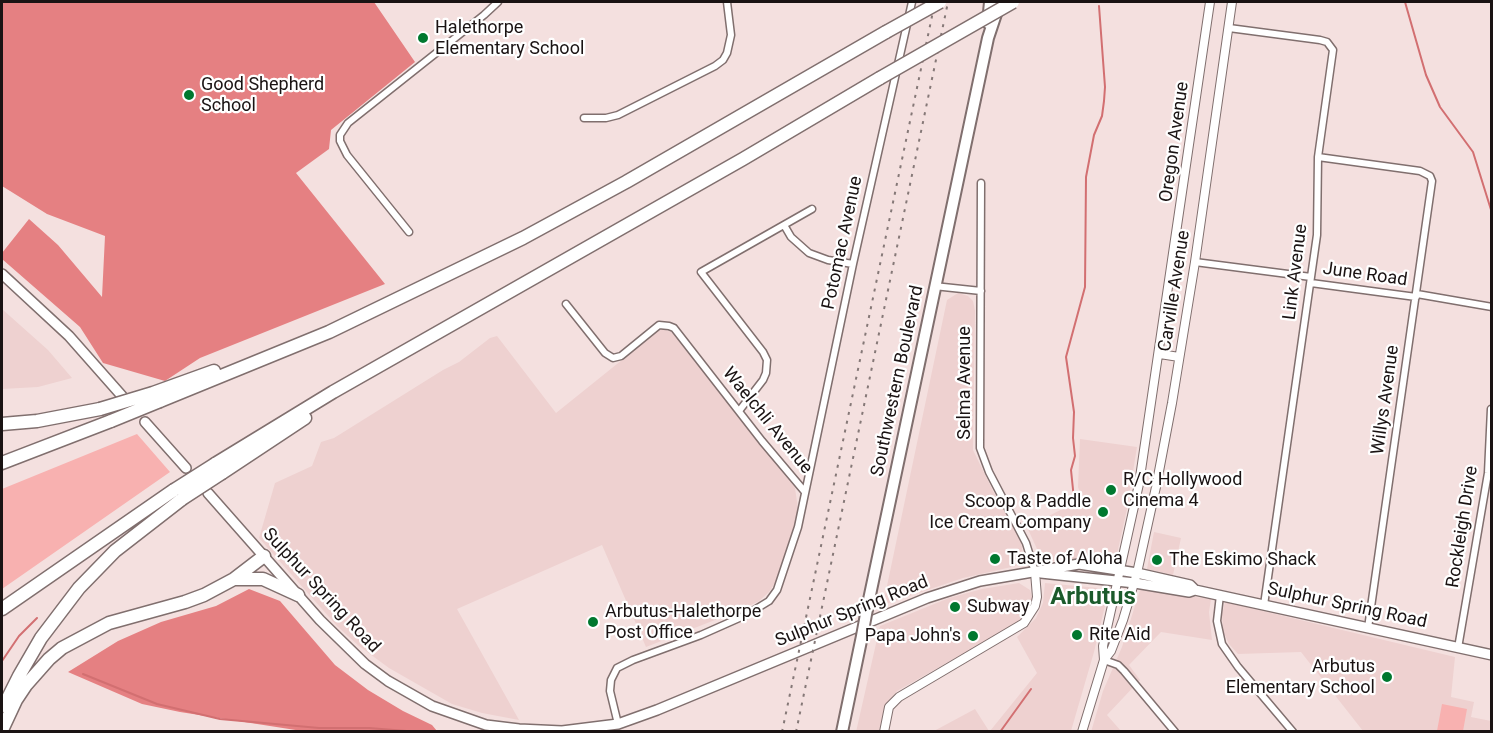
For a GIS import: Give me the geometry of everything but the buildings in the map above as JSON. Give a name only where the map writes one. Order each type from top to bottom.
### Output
[{"type":"highway","points":[[2,463],[111,421],[156,397],[329,332],[471,264],[568,214],[940,2]]},
{"type":"highway","points":[[2,609],[408,349],[743,159],[1013,2]]},
{"type":"highway","points":[[2,424],[100,409],[156,397]]},
{"type":"highway","points":[[2,713],[35,647],[67,603],[115,551],[178,495]]},
{"type":"highway","points":[[2,730],[26,685],[49,659],[69,644],[109,623],[186,602],[234,579],[264,556]]},
{"type":"highway","points":[[234,579],[263,579],[298,595]]},
{"type":"main road","name":"Southwestern Boulevard","points":[[988,38],[990,2]]},
{"type":"main road","name":"Southwestern Boulevard","points":[[842,732],[934,286],[988,38],[1000,2]]},
{"type":"main road","points":[[2,274],[69,336],[122,396]]},
{"type":"main road","points":[[145,422],[186,468]]},
{"type":"main road","name":"Sulphur Spring Road","points":[[208,493],[340,641],[365,664],[388,681],[432,706],[487,729],[561,731],[618,724],[956,587],[980,581],[1079,564],[1121,570],[1136,578]]},
{"type":"main road","name":"Sulphur Spring Road","points":[[1035,572],[1119,581],[1136,578],[1190,585],[1195,590],[1491,655]]},
{"type":"street","points":[[409,231],[346,155],[340,141],[343,128],[498,2]]},
{"type":"street","points":[[584,118],[618,115],[723,60],[731,35],[727,2]]},
{"type":"street","name":"Potomac Avenue","points":[[805,492],[912,2]]},
{"type":"street","name":"Oregon Avenue","points":[[1104,660],[1103,646],[1139,484],[1160,354],[1210,2]]},
{"type":"street","name":"Carville Avenue","points":[[1104,660],[1111,651],[1136,578],[1158,476],[1195,261],[1232,2]]},
{"type":"street","name":"Link Avenue","points":[[1229,28],[1320,40],[1331,45],[1333,57],[1318,157],[1317,235],[1263,605]]},
{"type":"street","name":"Willys Avenue","points":[[1318,157],[1420,171],[1430,176],[1432,188],[1368,628]]},
{"type":"street","name":"Selma Avenue","points":[[981,183],[980,448],[986,466],[1026,543],[1035,572]]},
{"type":"street","points":[[739,411],[763,380],[767,360],[701,272],[812,208]]},
{"type":"street","points":[[784,225],[791,237],[809,253],[828,260],[853,264]]},
{"type":"street","name":"June Road","points":[[1195,261],[1491,307]]},
{"type":"street","points":[[934,286],[981,291]]},
{"type":"street","name":"Waelchli Avenue","points":[[566,304],[605,353],[613,358],[621,356],[659,325],[674,328],[805,492],[798,527],[782,577],[769,601],[746,615],[701,635],[617,668],[609,691],[618,724]]},
{"type":"street","points":[[1160,354],[1179,357]]},
{"type":"street","name":"Rockleigh Drive","points":[[1458,648],[1488,473],[1491,409]]},
{"type":"street","points":[[1488,473],[1491,481]]},
{"type":"street","points":[[884,732],[890,707],[899,697],[1024,623],[1033,610],[1037,597],[1035,572]]},
{"type":"street","points":[[1220,595],[1217,621],[1222,644],[1238,667],[1293,732]]},
{"type":"street","points":[[1082,732],[1104,660],[1118,665],[1124,671],[1175,732]]},
{"type":"shaded area","points":[[2,2],[374,2],[415,62],[331,130],[329,149],[296,173],[385,284],[200,358],[165,381],[103,363],[80,327],[2,259],[2,253],[29,219],[58,245],[102,297],[105,236],[47,214],[2,186]]},
{"type":"shaded area","points":[[958,293],[968,296],[973,301],[975,311],[973,450],[993,491],[1021,539],[1023,557],[1016,566],[963,578],[883,605],[947,300]]},
{"type":"shaded area","points":[[2,309],[48,350],[72,378],[38,387],[2,389]]},
{"type":"shaded area","points":[[663,329],[673,333],[788,475],[795,488],[798,509],[787,557],[779,577],[769,592],[759,601],[646,647],[602,545],[457,609],[519,720],[452,704],[389,668],[337,626],[259,538],[275,483],[312,466],[321,442],[334,438],[459,362],[490,338],[497,336],[556,413]]},
{"type":"shaded area","points":[[137,434],[170,472],[2,589],[2,489]]},
{"type":"shaded area","points":[[1080,439],[1137,447],[1117,554],[1109,561],[1052,561],[1037,549],[1027,527],[1082,499],[1078,487]]},
{"type":"shaded area","points":[[1154,532],[1181,538],[1173,575],[1147,569]]},
{"type":"shaded area","points":[[1019,583],[1030,590],[1032,597],[1031,605],[1021,621],[897,691],[885,706],[879,731],[856,732],[880,626],[949,598],[982,589]]},
{"type":"shaded area","points":[[1045,583],[1109,589],[1071,731],[990,731],[1037,673],[1017,637],[1036,618],[1043,603]]},
{"type":"shaded area","points":[[249,589],[280,601],[335,665],[368,690],[432,725],[437,731],[302,731],[180,712],[142,704],[68,672],[118,641],[161,622],[216,606]]},
{"type":"shaded area","points":[[1140,590],[1211,599],[1209,612],[1212,640],[1161,632],[1129,665],[1140,680],[1107,715],[1121,731],[1091,732],[1103,691],[1122,647]]},
{"type":"shaded area","name":"Arbutus Elementary School","points":[[1225,602],[1455,657],[1451,697],[1474,702],[1471,717],[1491,721],[1491,731],[1363,731],[1301,652],[1238,654],[1229,644],[1223,631],[1222,615]]},
{"type":"shaded area","points":[[1442,704],[1467,709],[1463,731],[1437,731]]},
{"type":"shaded area","points":[[975,709],[989,731],[934,731]]},
{"type":"waterway","points":[[1405,2],[1426,75],[1440,107],[1473,152],[1492,213]]},
{"type":"waterway","points":[[1074,499],[1071,470],[1075,456],[1074,412],[1066,357],[1085,287],[1086,177],[1094,135],[1102,116],[1104,101],[1099,6]]},
{"type":"waterway","points":[[2,661],[19,636],[37,618]]},
{"type":"waterway","points":[[83,674],[157,704],[220,719],[319,728],[369,728],[419,732]]},
{"type":"waterway","points":[[1000,732],[1031,689]]},
{"type":"railway","points":[[782,732],[935,2]]},
{"type":"railway","points":[[796,732],[948,2]]},
{"type":"place","name":"Halethorpe Elementary School","points":[[423,38]]},
{"type":"place","name":"Good Shepherd School","points":[[189,95]]},
{"type":"place","name":"R/C Hollywood Cinema 4","points":[[1111,490]]},
{"type":"place","name":"Scoop & Paddle Ice Cream Company","points":[[1103,512]]},
{"type":"place","name":"Taste of Aloha","points":[[995,559]]},
{"type":"place","name":"The Eskimo Shack","points":[[1157,560]]},
{"type":"place","name":"Subway","points":[[955,607]]},
{"type":"place","name":"Arbutus-Halethorpe Post Office","points":[[593,622]]},
{"type":"place","name":"Rite Aid","points":[[1077,635]]},
{"type":"place","name":"Papa John's","points":[[973,636]]},
{"type":"place","name":"Arbutus Elementary School","points":[[1387,677]]},
{"type":"district","name":"Arbutus","points":[[1093,598]]}]
